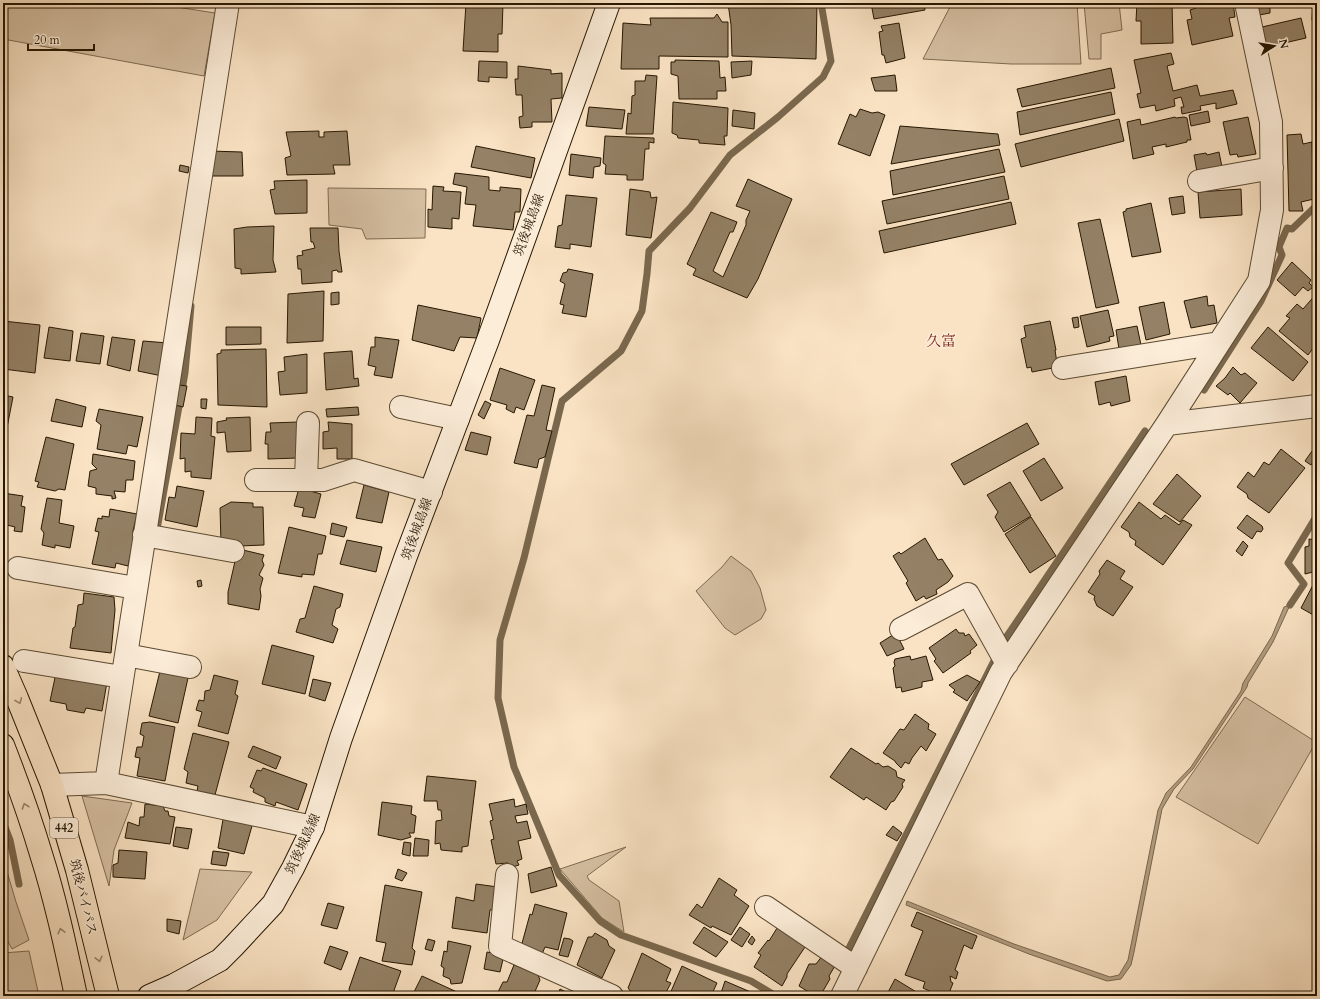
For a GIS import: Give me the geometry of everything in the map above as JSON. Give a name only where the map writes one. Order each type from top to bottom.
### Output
[{"type":"highway","name":"筑後バイパス","points":[[3,666],[52,786],[77,870],[108,996]]},
{"type":"highway","name":"442","points":[[3,745],[42,855],[62,931],[76,996]]},
{"type":"street","points":[[106,783],[228,3]]},
{"type":"street","name":"筑後城島線","points":[[149,996],[174,985],[220,960],[233,947],[273,904],[313,828],[341,738],[609,3]]},
{"type":"street","points":[[842,996],[1001,672],[1167,424],[1259,281],[1272,210],[1271,122],[1246,3]]},
{"type":"street","points":[[1199,180],[1272,168]]},
{"type":"street","points":[[1062,368],[1219,343]]},
{"type":"street","points":[[1167,424],[1317,406]]},
{"type":"street","points":[[401,407],[458,419]]},
{"type":"street","points":[[306,480],[308,423]]},
{"type":"street","points":[[256,480],[323,480],[354,470],[430,492]]},
{"type":"street","points":[[144,535],[233,551]]},
{"type":"street","points":[[18,568],[136,588]]},
{"type":"street","points":[[901,629],[968,594],[1006,664]]},
{"type":"street","points":[[126,655],[190,667]]},
{"type":"street","points":[[24,661],[122,677]]},
{"type":"street","points":[[52,786],[106,783],[313,828]]},
{"type":"street","points":[[507,875],[500,946],[612,996]]},
{"type":"street","points":[[766,907],[856,968]]},
{"type":"shaded area","points":[[7,3],[151,3],[215,13],[204,76],[3,39],[3,9]]},
{"type":"shaded area","points":[[952,3],[1077,3],[1081,64],[1011,64],[923,59]]},
{"type":"shaded area","points":[[1084,3],[1119,3],[1122,30],[1101,34],[1101,59],[1089,59]]},
{"type":"shaded area","points":[[328,188],[426,189],[425,238],[366,239],[362,229],[329,225]]},
{"type":"shaded area","points":[[731,556],[751,571],[760,588],[766,610],[761,619],[735,635],[725,628],[696,591],[722,567]]},
{"type":"shaded area","points":[[1290,605],[1273,642],[1247,687],[1193,769],[1174,789],[1162,809],[1131,965],[1121,979],[1107,981],[1029,954],[906,905],[907,901],[1014,944],[1110,977],[1119,975],[1128,960],[1158,810],[1166,793],[1191,767],[1241,691],[1243,683],[1272,636],[1284,607]]},
{"type":"shaded area","points":[[1245,697],[1316,742],[1258,844],[1176,797]]},
{"type":"shaded area","points":[[82,796],[132,803],[114,850],[109,886]]},
{"type":"shaded area","points":[[626,847],[587,876],[589,880],[619,901],[624,932],[602,918],[560,869]]},
{"type":"shaded area","points":[[3,858],[29,940],[12,949],[3,932]]},
{"type":"shaded area","points":[[200,869],[252,872],[217,920],[183,940]]},
{"type":"shaded area","points":[[29,951],[39,996],[3,996],[3,953]]},
{"type":"building","points":[[466,3],[503,3],[502,34],[498,34],[498,52],[463,51]]},
{"type":"building","points":[[728,3],[817,3],[816,59],[732,56],[731,25]]},
{"type":"building","points":[[871,3],[924,3],[925,10],[874,19]]},
{"type":"building","points":[[1137,3],[1172,3],[1173,43],[1141,44],[1141,21],[1136,21]]},
{"type":"building","points":[[1209,3],[1233,3],[1235,17],[1229,18],[1233,36],[1192,45],[1187,20],[1192,19],[1190,10],[1196,8],[1195,6]]},
{"type":"building","points":[[1258,3],[1270,3],[1270,13],[1259,15]]},
{"type":"building","points":[[1313,3],[1317,3],[1317,21],[1312,20]]},
{"type":"building","points":[[717,14],[722,22],[728,22],[728,57],[659,56],[659,69],[621,69],[623,23],[651,25],[650,18],[714,18]]},
{"type":"building","points":[[1301,18],[1306,38],[1267,47],[1262,27]]},
{"type":"building","points":[[899,23],[905,58],[886,63],[884,55],[882,55],[879,32],[883,31],[881,26]]},
{"type":"building","points":[[1171,53],[1174,64],[1167,66],[1173,91],[1197,85],[1200,96],[1233,90],[1237,104],[1216,109],[1216,103],[1200,106],[1201,110],[1182,114],[1181,107],[1184,107],[1181,97],[1174,99],[1175,106],[1156,111],[1155,105],[1140,108],[1137,94],[1141,93],[1134,60]]},
{"type":"building","points":[[675,60],[719,61],[720,78],[725,77],[726,91],[717,91],[717,99],[679,99],[678,76],[671,74],[671,62],[675,62]]},
{"type":"building","points":[[479,61],[507,62],[507,78],[489,77],[489,82],[478,81]]},
{"type":"building","points":[[752,61],[751,75],[732,78],[731,62]]},
{"type":"building","points":[[518,66],[551,70],[551,74],[562,73],[562,98],[551,99],[552,122],[532,122],[532,127],[520,128],[519,117],[523,116],[522,95],[516,95],[515,79],[518,79]]},
{"type":"building","points":[[1111,68],[1115,88],[1022,107],[1017,89]]},
{"type":"building","points":[[646,75],[657,76],[653,134],[626,134],[628,113],[631,114],[632,96],[635,95],[635,81],[645,81]]},
{"type":"building","points":[[895,75],[897,91],[875,91],[871,78]]},
{"type":"building","points":[[1111,92],[1115,114],[1020,135],[1017,112]]},
{"type":"building","points":[[673,102],[728,108],[727,136],[724,136],[725,145],[699,143],[699,140],[678,138],[677,135],[672,133]]},
{"type":"building","points":[[589,107],[625,110],[622,129],[586,126]]},
{"type":"building","points":[[860,109],[872,113],[878,112],[885,115],[870,156],[838,144],[850,114],[856,117]]},
{"type":"building","points":[[733,110],[755,113],[754,129],[732,126]]},
{"type":"building","points":[[1208,111],[1210,122],[1191,126],[1189,115]]},
{"type":"building","points":[[1175,117],[1187,118],[1191,140],[1166,147],[1166,144],[1152,147],[1154,154],[1133,159],[1127,122],[1140,119],[1141,125]]},
{"type":"building","points":[[1248,117],[1256,154],[1238,157],[1237,154],[1230,155],[1223,122]]},
{"type":"building","points":[[1119,119],[1124,141],[1021,167],[1015,144]]},
{"type":"building","points":[[900,126],[998,134],[1000,145],[891,164]]},
{"type":"building","points":[[319,131],[319,137],[324,137],[324,132],[347,131],[350,165],[333,165],[335,174],[287,175],[285,158],[291,156],[286,132]]},
{"type":"building","points":[[1301,134],[1303,144],[1312,142],[1314,199],[1301,202],[1303,211],[1289,211],[1287,135]]},
{"type":"building","points":[[605,136],[654,138],[654,143],[649,142],[649,149],[645,149],[643,180],[627,180],[627,175],[605,174],[606,165],[603,163]]},
{"type":"building","points":[[476,146],[535,158],[531,178],[471,167]]},
{"type":"building","points":[[999,149],[1005,172],[893,195],[890,171]]},
{"type":"building","points":[[209,151],[242,152],[243,176],[209,176]]},
{"type":"building","points":[[1219,152],[1222,167],[1197,172],[1194,155],[1206,153],[1207,155]]},
{"type":"building","points":[[571,154],[601,158],[600,166],[594,167],[593,178],[569,175]]},
{"type":"building","points":[[180,165],[189,167],[188,173],[179,171]]},
{"type":"building","points":[[455,173],[489,177],[489,190],[500,191],[500,187],[521,189],[520,212],[515,212],[513,230],[473,226],[476,205],[465,204],[467,187],[453,184]]},
{"type":"building","points":[[1004,176],[1009,199],[887,224],[882,201]]},
{"type":"building","points":[[748,179],[792,199],[758,279],[747,298],[693,275],[696,269],[687,264],[711,212],[737,222],[733,232],[730,232],[713,271],[723,277],[746,225],[746,220],[750,211],[736,206]]},
{"type":"building","points":[[307,180],[307,213],[275,214],[270,190],[275,189],[274,181]]},
{"type":"building","points":[[433,186],[444,187],[443,191],[461,192],[459,219],[452,218],[452,229],[428,227],[428,209],[432,210]]},
{"type":"building","points":[[630,189],[650,192],[651,198],[657,197],[651,238],[626,235]]},
{"type":"building","points":[[1241,189],[1242,215],[1200,218],[1198,192]]},
{"type":"building","points":[[566,195],[597,198],[591,247],[570,244],[570,249],[555,247],[558,226],[562,225]]},
{"type":"building","points":[[1183,196],[1185,213],[1172,215],[1169,198]]},
{"type":"building","points":[[1011,202],[1016,224],[884,253],[879,231]]},
{"type":"building","points":[[1151,203],[1161,252],[1132,257],[1123,212],[1126,211],[1126,209]]},
{"type":"building","points":[[1100,219],[1119,303],[1096,308],[1078,223]]},
{"type":"building","points":[[274,226],[273,260],[276,272],[241,274],[241,269],[235,268],[234,229]]},
{"type":"building","points":[[310,228],[338,228],[342,272],[338,272],[337,270],[332,271],[332,282],[302,284],[301,269],[298,269],[297,256],[303,255],[302,251],[315,248],[313,242],[311,242]]},
{"type":"building","points":[[1292,262],[1311,280],[1309,283],[1313,287],[1308,291],[1303,287],[1295,296],[1277,280]]},
{"type":"building","points":[[568,269],[593,274],[586,317],[562,313],[564,305],[560,304],[565,284],[560,281],[563,273],[567,272]]},
{"type":"building","points":[[324,291],[323,341],[287,343],[288,294]]},
{"type":"building","points":[[339,292],[339,304],[331,305],[331,293]]},
{"type":"building","points":[[1317,293],[1317,343],[1308,355],[1279,331],[1290,318],[1286,316],[1297,304],[1303,309]]},
{"type":"building","points":[[1207,296],[1208,306],[1214,305],[1217,323],[1191,328],[1184,301]]},
{"type":"building","points":[[1164,302],[1170,334],[1146,340],[1139,307]]},
{"type":"building","points":[[418,305],[481,318],[477,338],[460,337],[454,351],[412,340]]},
{"type":"building","points":[[1108,310],[1114,336],[1109,337],[1110,341],[1087,347],[1080,316]]},
{"type":"building","points":[[1078,317],[1079,327],[1074,328],[1072,318]]},
{"type":"building","points":[[3,321],[40,325],[35,373],[3,369]]},
{"type":"building","points":[[1050,321],[1057,363],[1053,364],[1053,368],[1032,372],[1031,367],[1027,368],[1021,339],[1026,337],[1024,326]]},
{"type":"building","points":[[1137,326],[1141,345],[1119,349],[1116,330]]},
{"type":"building","points":[[49,327],[73,331],[70,361],[44,358]]},
{"type":"building","points":[[226,327],[261,327],[261,344],[226,345]]},
{"type":"building","points":[[1268,327],[1308,362],[1293,381],[1251,348]]},
{"type":"building","points":[[81,333],[104,336],[100,364],[76,361]]},
{"type":"building","points":[[112,337],[135,340],[130,371],[107,365]]},
{"type":"building","points":[[375,337],[399,340],[392,378],[374,375],[376,367],[368,365],[371,347],[375,347]]},
{"type":"building","points":[[143,341],[168,343],[162,376],[138,371]]},
{"type":"building","points":[[266,349],[267,407],[218,405],[217,354],[221,353],[221,350]]},
{"type":"building","points":[[352,351],[354,379],[358,378],[359,386],[326,390],[324,353]]},
{"type":"building","points":[[307,354],[307,393],[280,395],[278,372],[285,371],[284,357]]},
{"type":"building","points":[[1233,367],[1241,375],[1245,373],[1257,383],[1240,403],[1230,393],[1228,395],[1216,386],[1225,378]]},
{"type":"building","points":[[500,368],[535,380],[524,410],[516,407],[514,413],[506,409],[507,405],[490,400]]},
{"type":"building","points":[[1126,376],[1130,401],[1111,406],[1110,402],[1099,405],[1095,382]]},
{"type":"building","points":[[179,385],[187,386],[183,407],[175,405]]},
{"type":"building","points":[[542,385],[555,388],[546,430],[552,431],[545,457],[539,459],[537,468],[514,463],[527,415],[534,416]]},
{"type":"building","points":[[3,395],[13,397],[5,438],[3,437]]},
{"type":"building","points":[[56,399],[86,407],[82,427],[51,421]]},
{"type":"building","points":[[201,399],[207,399],[206,409],[201,408]]},
{"type":"building","points":[[485,401],[491,404],[484,419],[478,415]]},
{"type":"building","points":[[358,407],[359,415],[327,417],[326,409]]},
{"type":"building","points":[[99,409],[143,417],[137,447],[128,445],[126,454],[97,449],[101,425],[96,421]]},
{"type":"building","points":[[196,417],[212,418],[211,436],[215,437],[211,479],[191,477],[191,471],[185,472],[185,458],[180,459],[181,433],[195,434]]},
{"type":"building","points":[[250,417],[251,451],[227,452],[225,432],[217,433],[217,422],[227,420],[226,418]]},
{"type":"building","points":[[298,422],[298,458],[268,459],[268,444],[265,444],[266,432],[271,432],[270,423]]},
{"type":"building","points":[[328,422],[352,424],[352,459],[337,459],[337,448],[323,449],[323,432],[329,431]]},
{"type":"building","points":[[1027,423],[1039,444],[964,485],[951,464]]},
{"type":"building","points":[[471,432],[491,437],[487,455],[465,450]]},
{"type":"building","points":[[46,437],[74,444],[65,490],[59,489],[55,491],[37,487],[39,482],[35,481]]},
{"type":"building","points":[[1281,449],[1305,468],[1269,513],[1248,498],[1247,494],[1237,487],[1248,472],[1254,477],[1264,462],[1269,465]]},
{"type":"building","points":[[1312,451],[1317,456],[1311,465],[1305,461]]},
{"type":"building","points":[[93,454],[135,461],[133,480],[126,480],[125,492],[114,491],[116,498],[112,499],[112,496],[96,494],[96,488],[88,486],[90,471],[97,469],[92,464]]},
{"type":"building","points":[[1044,458],[1063,488],[1041,501],[1023,471]]},
{"type":"building","points":[[1177,474],[1201,496],[1180,522],[1153,504]]},
{"type":"building","points":[[1010,482],[1031,516],[1004,532],[995,517],[998,512],[987,495]]},
{"type":"building","points":[[364,485],[389,492],[382,523],[356,518]]},
{"type":"building","points":[[177,486],[204,491],[197,527],[165,520],[169,497],[175,498]]},
{"type":"building","points":[[299,488],[321,494],[315,518],[302,516],[304,508],[294,506]]},
{"type":"building","points":[[3,493],[23,496],[21,506],[25,507],[22,532],[14,531],[15,527],[3,524]]},
{"type":"building","points":[[47,498],[62,500],[59,523],[74,526],[70,548],[55,545],[55,548],[42,545],[44,533],[41,529]]},
{"type":"building","points":[[231,502],[253,503],[253,507],[263,507],[264,545],[240,546],[239,541],[221,543],[220,508]]},
{"type":"building","points":[[1139,502],[1161,519],[1165,515],[1179,525],[1183,520],[1192,525],[1163,565],[1135,545],[1136,541],[1130,537],[1129,532],[1121,527]]},
{"type":"building","points":[[110,509],[137,514],[128,566],[116,563],[115,568],[92,564],[99,532],[95,531],[98,518],[102,519],[102,516],[109,517]]},
{"type":"building","points":[[1247,515],[1262,526],[1263,529],[1261,532],[1257,531],[1252,539],[1237,528]]},
{"type":"building","points":[[1031,517],[1056,556],[1030,573],[1005,534]]},
{"type":"building","points":[[332,523],[347,527],[344,537],[330,534]]},
{"type":"building","points":[[289,527],[326,536],[322,554],[318,554],[314,575],[302,574],[302,577],[278,573]]},
{"type":"building","points":[[925,538],[938,560],[942,559],[953,576],[948,582],[936,590],[937,594],[926,599],[924,596],[916,601],[906,583],[908,581],[893,556],[899,552],[901,554]]},
{"type":"building","points":[[1309,539],[1317,540],[1317,617],[1301,608],[1314,583],[1313,572],[1305,574],[1305,547],[1309,546]]},
{"type":"building","points":[[347,540],[382,547],[376,572],[340,564]]},
{"type":"building","points":[[1243,541],[1248,546],[1242,556],[1236,551]]},
{"type":"building","points":[[243,550],[264,555],[262,560],[264,565],[259,575],[263,578],[260,589],[261,596],[259,610],[228,604],[228,592],[236,557],[242,558]]},
{"type":"building","points":[[1107,560],[1125,571],[1120,579],[1133,587],[1113,616],[1097,606],[1094,599],[1095,596],[1088,592],[1100,574],[1099,571]]},
{"type":"building","points":[[201,580],[202,586],[198,587],[197,581]]},
{"type":"building","points":[[314,586],[343,594],[340,607],[336,609],[332,625],[338,629],[333,643],[296,632],[300,619],[305,618]]},
{"type":"building","points":[[84,593],[114,597],[115,610],[111,653],[70,648],[78,605],[83,604]]},
{"type":"building","points":[[956,629],[959,633],[964,633],[965,636],[969,634],[977,645],[970,651],[971,653],[943,673],[934,661],[936,659],[929,648]]},
{"type":"building","points":[[896,633],[904,649],[887,656],[880,643]]},
{"type":"building","points":[[272,645],[314,656],[305,694],[262,684]]},
{"type":"building","points":[[910,656],[911,660],[926,656],[933,680],[922,682],[922,687],[902,692],[901,687],[896,688],[893,668],[895,666],[894,662],[895,659]]},
{"type":"building","points":[[160,671],[188,678],[178,723],[149,716]]},
{"type":"building","points":[[56,673],[107,682],[102,711],[86,708],[84,713],[67,710],[66,704],[50,701]]},
{"type":"building","points":[[214,675],[238,681],[235,694],[238,696],[228,734],[198,726],[202,712],[196,710],[199,700],[204,701],[205,691],[210,690]]},
{"type":"building","points":[[967,675],[980,682],[967,701],[953,692],[955,690],[949,685]]},
{"type":"building","points":[[313,679],[331,683],[325,701],[309,696]]},
{"type":"building","points":[[915,714],[929,724],[928,729],[936,734],[926,751],[921,746],[909,764],[905,762],[901,768],[895,761],[883,753],[900,729],[904,730]]},
{"type":"building","points":[[150,722],[175,727],[165,781],[137,776],[140,758],[135,757],[137,747],[142,747],[144,736],[140,734],[142,723]]},
{"type":"building","points":[[193,733],[229,742],[215,795],[197,791],[198,786],[186,783],[188,772],[184,769]]},
{"type":"building","points":[[253,746],[281,757],[276,769],[248,757]]},
{"type":"building","points":[[851,748],[876,764],[878,763],[883,767],[888,766],[896,771],[897,777],[905,780],[902,784],[903,787],[886,810],[866,797],[864,800],[830,777]]},
{"type":"building","points":[[263,768],[307,784],[298,810],[276,802],[275,806],[265,802],[265,798],[253,792],[254,789],[250,787],[257,770],[261,771]]},
{"type":"building","points":[[427,776],[476,781],[468,846],[462,847],[462,852],[441,850],[440,843],[435,844],[436,821],[442,820],[441,810],[438,810],[437,801],[424,801]]},
{"type":"building","points":[[514,799],[515,807],[526,804],[528,814],[515,816],[517,823],[527,821],[531,838],[518,841],[522,859],[517,861],[519,865],[509,868],[508,863],[496,864],[491,840],[494,839],[490,821],[493,820],[489,804]]},
{"type":"building","points":[[382,802],[412,806],[411,814],[416,816],[414,833],[409,833],[411,837],[401,840],[378,835]]},
{"type":"building","points":[[145,804],[163,806],[165,811],[168,811],[169,816],[175,817],[170,844],[125,838],[128,822],[139,826],[140,817],[144,817]]},
{"type":"building","points":[[224,814],[254,819],[244,854],[218,848]]},
{"type":"building","points":[[893,826],[902,833],[897,841],[886,835]]},
{"type":"building","points":[[176,827],[192,829],[188,849],[173,846]]},
{"type":"building","points":[[415,838],[429,840],[428,856],[413,856]]},
{"type":"building","points":[[404,842],[411,843],[410,856],[402,854]]},
{"type":"building","points":[[119,850],[147,852],[145,879],[113,877],[113,865],[118,863]]},
{"type":"building","points":[[213,851],[229,853],[226,866],[211,864]]},
{"type":"building","points":[[551,867],[557,886],[531,893],[528,874]]},
{"type":"building","points":[[398,869],[407,873],[402,881],[395,878]]},
{"type":"building","points":[[719,878],[737,890],[734,895],[749,906],[731,935],[712,926],[711,928],[689,915],[697,904],[702,908]]},
{"type":"building","points":[[476,884],[498,887],[495,909],[490,910],[487,933],[452,928],[456,897],[474,901]]},
{"type":"building","points":[[385,885],[422,892],[412,948],[415,951],[412,965],[382,961],[386,943],[376,941]]},
{"type":"building","points":[[328,903],[344,907],[337,929],[321,925]]},
{"type":"building","points":[[535,904],[567,913],[558,950],[545,947],[542,954],[521,947],[530,914],[532,915]]},
{"type":"building","points":[[917,912],[977,936],[972,949],[964,945],[955,970],[958,972],[956,979],[950,976],[951,982],[953,983],[948,996],[940,996],[923,988],[925,982],[905,975],[923,931],[911,926]]},
{"type":"building","points":[[167,919],[181,921],[179,934],[167,931]]},
{"type":"building","points":[[779,925],[807,944],[787,974],[782,986],[754,967],[761,955],[758,953],[768,940],[769,941]]},
{"type":"building","points":[[704,927],[728,942],[716,957],[693,943]]},
{"type":"building","points":[[740,927],[750,934],[742,947],[731,940]]},
{"type":"building","points":[[595,933],[607,940],[609,946],[615,950],[602,978],[577,965],[588,937],[592,937]]},
{"type":"building","points":[[752,936],[755,940],[752,945],[748,942]]},
{"type":"building","points":[[564,938],[573,941],[568,957],[559,955]]},
{"type":"building","points":[[428,939],[435,941],[432,951],[425,949]]},
{"type":"building","points":[[448,941],[471,946],[462,983],[451,984],[450,979],[443,976],[444,968],[441,966],[444,951],[447,952]]},
{"type":"building","points":[[330,946],[348,952],[341,970],[324,963]]},
{"type":"building","points":[[487,952],[504,955],[500,972],[484,969]]},
{"type":"building","points":[[642,953],[671,969],[666,981],[671,983],[664,996],[631,996],[632,993],[628,988]]},
{"type":"building","points":[[823,955],[836,964],[829,976],[830,979],[820,996],[815,996],[799,986],[809,964],[816,964]]},
{"type":"building","points":[[360,957],[401,971],[392,996],[351,996],[349,989]]},
{"type":"building","points":[[514,965],[540,971],[538,975],[540,980],[533,996],[496,996],[503,982],[507,982]]},
{"type":"building","points":[[682,966],[717,983],[711,996],[669,996]]},
{"type":"building","points":[[422,976],[457,992],[455,996],[412,996]]},
{"type":"building","points":[[895,979],[918,993],[917,996],[886,996]]},
{"type":"building","points":[[725,981],[760,996],[720,996]]},
{"type":"building","points":[[560,989],[574,996],[557,996]]},
{"type":"building","points":[[577,990],[591,996],[574,996]]},
{"type":"waterway","points":[[776,996],[751,981],[621,935],[600,921],[559,875],[514,767],[498,698],[500,640],[524,558],[562,401],[621,351],[642,311],[649,251],[690,208],[730,155],[778,117],[823,77],[831,61],[821,3]]},
{"type":"waterway","points":[[1204,390],[1261,301],[1282,255],[1279,247],[1287,228],[1292,229],[1317,205]]},
{"type":"waterway","points":[[156,535],[185,373],[191,306]]},
{"type":"waterway","points":[[848,950],[1005,639],[1145,431]]},
{"type":"waterway","points":[[1290,605],[1304,584],[1288,563],[1317,515]]},
{"type":"waterway","points":[[3,822],[10,840],[19,884]]},
{"type":"district","name":"久富","points":[[941,341]]}]
